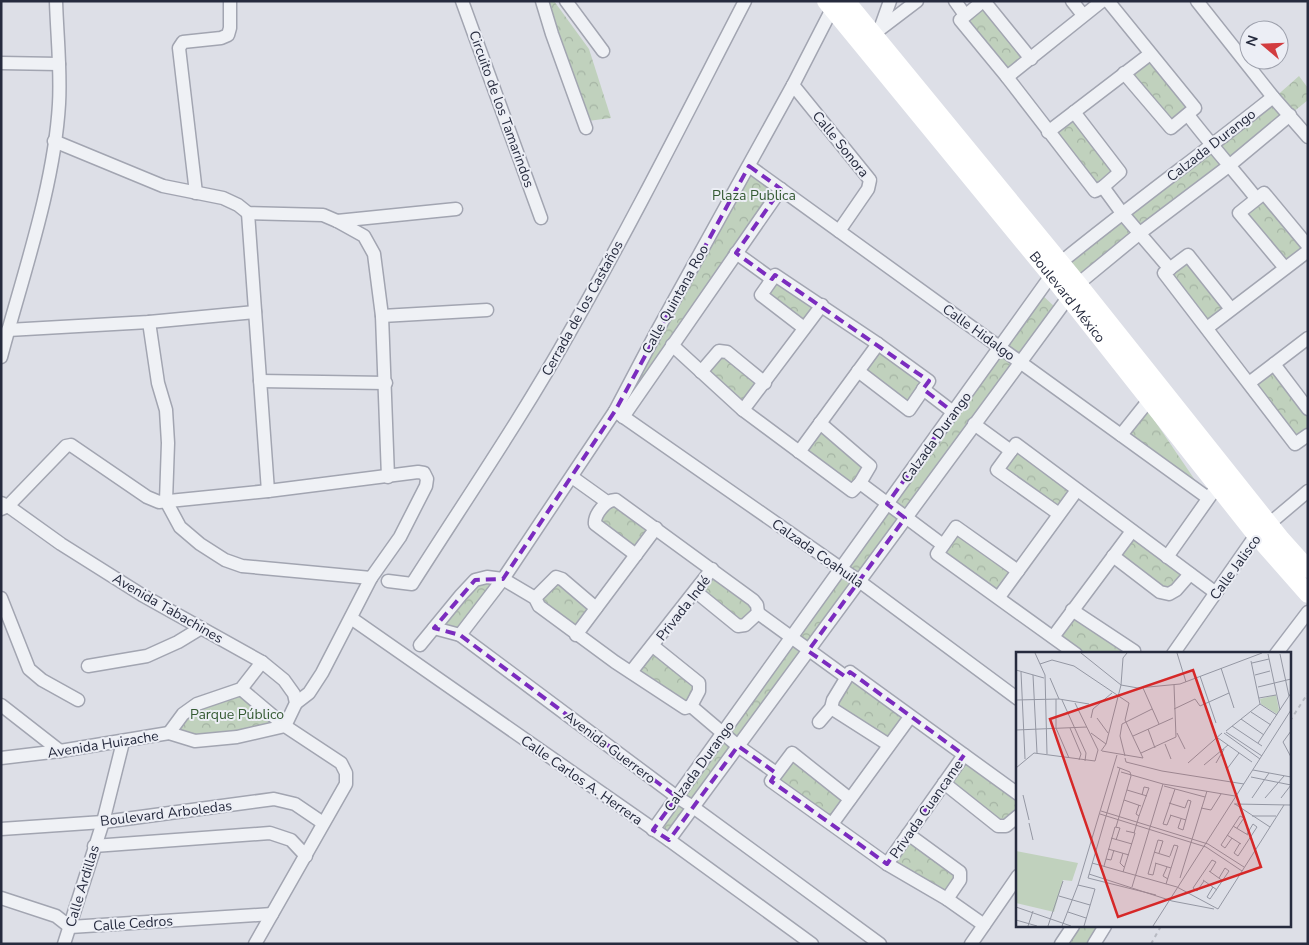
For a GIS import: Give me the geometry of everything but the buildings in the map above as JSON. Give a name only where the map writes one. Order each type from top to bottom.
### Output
[{"type":"main road","name":"Boulevard México","points":[[835,4],[871,36],[900,90],[1056,269],[1263,529],[1308,594]]},
{"type":"main road","name":"Boulevard México","points":[[1073,290],[1213,492],[1263,529],[1308,570]]},
{"type":"street","points":[[1,357],[47,186],[54,141],[59,105],[56,1]]},
{"type":"street","points":[[196,193],[179,48],[183,42],[221,38],[228,35],[230,28],[230,1]]},
{"type":"street","name":"Circuito de los Tamarindos","points":[[462,1],[541,218]]},
{"type":"street","points":[[542,1],[586,128]]},
{"type":"street","points":[[566,1],[603,51]]},
{"type":"street","name":"Cerrada de los Castaños","points":[[388,581],[412,584],[538,385],[572,329],[630,222],[745,1]]},
{"type":"street","points":[[871,36],[890,1]]},
{"type":"street","points":[[871,36],[917,1]]},
{"type":"street","points":[[955,1],[966,15]]},
{"type":"street","points":[[1031,59],[984,1],[960,20],[1007,77],[1095,192],[1120,172],[1074,112]]},
{"type":"street","points":[[1072,1],[1083,15]]},
{"type":"street","points":[[1007,77],[1102,1]]},
{"type":"street","points":[[1108,1],[1195,108],[1171,128],[1124,73]]},
{"type":"street","points":[[1198,1],[1273,97],[1308,137]]},
{"type":"street","name":"Calle Quintana Roo","points":[[619,414],[656,333],[749,166],[835,4]]},
{"type":"street","points":[[1048,132],[1150,54]]},
{"type":"street","points":[[1,63],[59,64]]},
{"type":"street","name":"Calle Sonora","points":[[793,85],[870,180],[868,189],[839,230]]},
{"type":"street","name":"Calzada Durango","points":[[653,830],[1056,269],[1122,213],[1212,146],[1273,97]]},
{"type":"street","points":[[1188,115],[1256,198]]},
{"type":"street","name":"Calzada Durango","points":[[669,840],[1073,290],[1140,233],[1230,165],[1290,115]]},
{"type":"street","points":[[54,141],[163,186],[222,198],[238,205],[248,213],[322,215],[364,236],[374,254],[382,316],[386,383],[388,477]]},
{"type":"street","name":"Calle Hidalgo","points":[[749,166],[1121,435],[1213,492]]},
{"type":"street","points":[[1103,187],[1122,213],[1170,269]]},
{"type":"street","name":"Calle Quintana Roo","points":[[460,636],[503,579],[572,477],[672,345],[781,189]]},
{"type":"street","points":[[1285,268],[1239,213],[1256,198],[1264,194],[1308,246]]},
{"type":"street","points":[[337,221],[456,209]]},
{"type":"street","points":[[248,213],[268,491]]},
{"type":"street","points":[[1208,328],[1308,251]]},
{"type":"street","points":[[736,253],[772,279]]},
{"type":"street","points":[[1231,309],[1188,255],[1164,273],[1295,444],[1307,438]]},
{"type":"street","points":[[804,328],[761,295],[775,275],[822,305],[929,381],[909,410],[858,371]]},
{"type":"street","points":[[744,410],[822,305]]},
{"type":"street","points":[[382,316],[487,310]]},
{"type":"street","points":[[8,330],[149,322],[255,312]]},
{"type":"street","points":[[149,322],[158,382],[166,410],[168,443],[166,501],[180,527],[200,544],[225,560],[242,566],[371,578]]},
{"type":"street","points":[[1249,383],[1308,338]]},
{"type":"street","points":[[799,452],[878,344]]},
{"type":"street","points":[[672,345],[744,410],[852,491],[860,483],[870,466],[820,423]]},
{"type":"street","points":[[701,372],[721,350],[727,352],[765,383]]},
{"type":"street","points":[[1274,364],[1308,409]]},
{"type":"street","points":[[260,382],[386,383]]},
{"type":"street","points":[[923,389],[953,412]]},
{"type":"street","points":[[1121,435],[1149,400]]},
{"type":"street","name":"Calzada Coahuila","points":[[619,414],[859,581],[1016,698]]},
{"type":"street","points":[[974,424],[1011,451]]},
{"type":"street","points":[[1059,514],[997,470],[1016,444],[1216,593]]},
{"type":"street","points":[[3,506],[66,446],[71,445],[154,501],[268,491],[418,472],[424,473],[427,479],[426,486],[400,537],[371,578],[309,693],[296,703],[285,726]]},
{"type":"street","points":[[572,477],[608,502]]},
{"type":"street","points":[[860,483],[943,546]]},
{"type":"street","points":[[999,597],[1077,490]]},
{"type":"street","name":"Calle Jalisco","points":[[1174,652],[1263,529],[1308,491]]},
{"type":"street","points":[[1167,557],[1213,492]]},
{"type":"street","points":[[636,555],[595,524],[595,519],[612,499],[656,528],[753,600],[757,606],[758,613],[846,677]]},
{"type":"street","name":"Avenida Tabachines","points":[[3,506],[142,595],[262,662],[291,688],[296,703]]},
{"type":"street","points":[[1018,571],[956,527],[937,554],[1073,652]]},
{"type":"street","points":[[576,635],[656,528]]},
{"type":"street","points":[[1053,637],[1132,531]]},
{"type":"street","points":[[1113,556],[1160,592],[1169,594],[1176,590],[1190,574]]},
{"type":"street","name":"Privada Indé","points":[[631,672],[712,569]]},
{"type":"street","points":[[420,645],[475,580],[487,577],[503,579],[534,598],[539,606],[576,635],[685,708],[691,706],[722,734],[776,773]]},
{"type":"street","points":[[534,598],[556,577],[562,579],[596,608]]},
{"type":"street","points":[[695,591],[738,626],[745,625],[758,613]]},
{"type":"street","points":[[1,598],[29,669],[42,680],[78,700]]},
{"type":"street","points":[[1072,610],[1134,652]]},
{"type":"street","points":[[1278,652],[1308,612]]},
{"type":"street","name":"Calle Carlos A. Herrera","points":[[351,618],[669,840],[812,944]]},
{"type":"street","points":[[88,666],[147,656],[178,642],[201,628]]},
{"type":"street","name":"Avenida Guerrero","points":[[434,628],[460,636],[677,797],[880,944]]},
{"type":"street","name":"Privada Indé","points":[[653,646],[699,683],[699,691],[691,706]]},
{"type":"street","points":[[168,733],[183,714],[197,704],[241,689],[262,662]]},
{"type":"street","points":[[819,722],[831,708],[833,700],[850,672],[1016,793]]},
{"type":"street","points":[[241,689],[285,726],[341,764],[346,773],[346,784],[255,944]]},
{"type":"street","points":[[1,705],[60,752]]},
{"type":"street","points":[[831,708],[890,744]]},
{"type":"street","points":[[832,824],[910,716]]},
{"type":"street","name":"Avenida Huizache","points":[[1,758],[60,752],[168,733],[195,741],[237,737],[285,726]]},
{"type":"street","name":"Calle Ardillas","points":[[64,944],[103,822],[123,742]]},
{"type":"street","points":[[850,799],[792,753],[771,782],[887,864],[947,899],[984,925]]},
{"type":"street","name":"Privada Cuancame","points":[[887,864],[964,755]]},
{"type":"street","points":[[944,783],[998,826],[1006,826],[1016,818]]},
{"type":"street","name":"Boulevard Arboledas","points":[[1,830],[103,822],[274,799],[295,804],[324,823]]},
{"type":"street","points":[[94,846],[270,833],[291,840],[306,856]]},
{"type":"street","points":[[908,834],[960,872],[960,880],[947,899]]},
{"type":"street","points":[[971,944],[1016,879]]},
{"type":"street","points":[[1,898],[56,916],[70,927]]},
{"type":"street","name":"Calle Cedros","points":[[70,927],[272,914]]},
{"type":"street","points":[[1060,944],[1072,928]]},
{"type":"street","points":[[1094,944],[1104,928]]},
{"type":"path","points":[[1292,718],[1308,693]]},
{"type":"path","points":[[1150,944],[1161,928]]},
{"type":"highlighted area","points":[[749,166],[781,189],[736,253],[772,279],[775,275],[929,381],[923,389],[953,412],[887,504],[905,518],[808,651],[846,677],[850,672],[964,755],[887,864],[771,781],[776,773],[738,746],[669,840],[653,830],[677,797],[460,635],[434,628],[475,580],[503,579],[615,411]]},
{"type":"green space","points":[[546,1],[554,1],[589,49],[611,118],[588,121]]},
{"type":"green space","points":[[984,3],[1029,59],[1007,75],[962,21]]},
{"type":"green space","points":[[1149,59],[1193,108],[1171,125],[1127,74]]},
{"type":"green space","points":[[1299,76],[1308,88],[1308,100],[1078,282],[1063,264],[1273,99]]},
{"type":"green space","points":[[1074,115],[1116,171],[1095,189],[1050,133]]},
{"type":"green space","name":"Plaza Publica","points":[[750,169],[777,189],[623,413],[618,410]]},
{"type":"green space","points":[[1263,197],[1305,247],[1286,265],[1243,214]]},
{"type":"green space","points":[[1186,259],[1226,309],[1208,326],[1168,274]]},
{"type":"green space","points":[[776,275],[821,305],[804,327],[762,295]]},
{"type":"green space","points":[[1041,294],[1056,308],[668,837],[656,829]]},
{"type":"green space","points":[[878,346],[928,381],[909,408],[860,371]]},
{"type":"green space","points":[[720,352],[763,383],[743,408],[703,372]]},
{"type":"green space","points":[[1273,370],[1308,416],[1308,431],[1296,440],[1252,383]]},
{"type":"green space","points":[[1146,408],[1199,486],[1125,434]]},
{"type":"green space","points":[[820,425],[868,466],[852,490],[801,451]]},
{"type":"green space","points":[[1017,446],[1075,490],[1059,513],[999,470]]},
{"type":"green space","points":[[614,503],[651,529],[635,551],[599,522]]},
{"type":"green space","points":[[956,528],[1014,570],[998,594],[939,554]]},
{"type":"green space","points":[[1131,534],[1183,574],[1171,589],[1161,590],[1116,555]]},
{"type":"green space","points":[[712,571],[756,606],[741,626],[697,591]]},
{"type":"green space","points":[[500,580],[459,634],[436,627],[475,582]]},
{"type":"green space","points":[[555,581],[591,609],[576,631],[536,599]]},
{"type":"green space","points":[[1073,614],[1125,652],[1076,652],[1056,637]]},
{"type":"green space","points":[[654,649],[697,683],[686,706],[634,672]]},
{"type":"green space","points":[[851,674],[908,717],[889,743],[832,708]]},
{"type":"green space","name":"Parque Público","points":[[241,689],[285,726],[229,738],[169,733],[183,714]]},
{"type":"green space","points":[[792,755],[847,798],[832,821],[773,781]]},
{"type":"green space","points":[[965,758],[1016,796],[1016,813],[1006,824],[947,784]]},
{"type":"green space","points":[[908,838],[959,875],[945,896],[891,864]]},
{"type":"green space","points":[[1074,928],[1101,928],[1091,944],[1062,944]]}]
